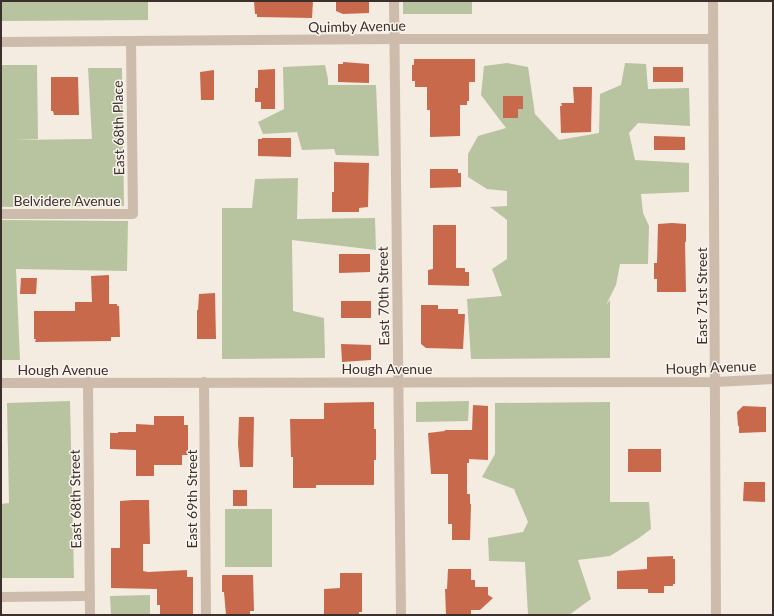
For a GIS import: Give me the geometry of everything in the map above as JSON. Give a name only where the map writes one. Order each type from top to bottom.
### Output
[{"type":"street","name":"East 70th Street","points":[[394,1],[401,615]]},
{"type":"street","name":"East 71st Street","points":[[713,1],[716,615]]},
{"type":"street","name":"Quimby Avenue","points":[[1,42],[713,40]]},
{"type":"street","name":"East 68th Place","points":[[131,42],[133,214]]},
{"type":"street","name":"Belvidere Avenue","points":[[1,214],[133,214]]},
{"type":"street","name":"Hough Avenue","points":[[1,383],[716,382],[773,379]]},
{"type":"street","name":"East 68th Street","points":[[88,382],[90,615]]},
{"type":"street","name":"East 69th Street","points":[[204,382],[206,615]]},
{"type":"street","points":[[1,597],[90,596]]},
{"type":"green space","points":[[1,1],[148,1],[148,20],[1,21]]},
{"type":"green space","points":[[403,1],[472,1],[472,14],[403,14]]},
{"type":"green space","points":[[507,63],[528,67],[535,114],[559,140],[599,133],[600,94],[621,85],[625,63],[646,64],[648,89],[689,88],[690,126],[638,123],[629,133],[635,160],[689,163],[689,192],[641,194],[643,213],[649,226],[648,264],[620,264],[616,285],[606,305],[610,300],[610,358],[471,359],[467,299],[502,296],[492,269],[507,259],[507,220],[490,207],[507,206],[507,191],[487,189],[468,177],[468,154],[478,136],[506,128],[481,95],[484,66]]},
{"type":"green space","points":[[1,65],[37,65],[38,139],[13,140],[92,139],[88,68],[122,68],[124,206],[1,207]]},
{"type":"green space","points":[[325,65],[328,85],[376,85],[379,156],[336,155],[334,149],[302,150],[297,132],[263,134],[258,122],[284,109],[283,67]]},
{"type":"green space","points":[[298,178],[297,219],[375,218],[376,250],[292,240],[293,311],[324,318],[325,358],[222,359],[222,208],[252,208],[255,179]]},
{"type":"green space","points":[[1,220],[128,221],[127,271],[16,269],[20,360],[1,360]]},
{"type":"green space","points":[[70,401],[74,578],[1,578],[1,504],[9,503],[7,403]]},
{"type":"green space","points":[[469,401],[468,421],[416,422],[416,402]]},
{"type":"green space","points":[[610,402],[610,502],[649,502],[651,529],[610,556],[578,560],[591,599],[569,615],[528,615],[525,562],[489,561],[488,538],[523,532],[528,522],[514,489],[482,477],[495,454],[495,403]]},
{"type":"green space","points":[[225,509],[272,509],[272,567],[225,567]]},
{"type":"green space","points":[[150,595],[150,615],[111,615],[110,596]]},
{"type":"building","points":[[254,1],[313,1],[312,18],[257,17],[257,14],[255,14]]},
{"type":"building","points":[[336,1],[369,1],[369,13],[343,14],[336,11]]},
{"type":"building","points":[[414,59],[475,59],[475,82],[469,82],[469,101],[467,101],[467,105],[460,105],[460,136],[430,137],[430,110],[427,110],[427,87],[415,87],[415,81],[412,81],[412,65],[414,65]]},
{"type":"building","points":[[343,62],[369,64],[369,83],[338,82],[338,64],[343,64]]},
{"type":"building","points":[[653,67],[683,67],[683,82],[653,82]]},
{"type":"building","points":[[275,69],[275,109],[261,109],[261,102],[255,102],[255,88],[258,88],[258,70]]},
{"type":"building","points":[[214,70],[214,100],[201,100],[200,72]]},
{"type":"building","points":[[51,77],[78,77],[79,115],[54,115],[53,111],[51,111]]},
{"type":"building","points":[[573,87],[592,87],[591,132],[561,133],[560,106],[562,106],[561,103],[574,103]]},
{"type":"building","points":[[503,96],[523,96],[523,109],[518,109],[518,118],[503,118]]},
{"type":"building","points":[[654,136],[685,137],[685,150],[654,150]]},
{"type":"building","points":[[291,138],[291,157],[258,156],[258,139]]},
{"type":"building","points":[[334,162],[369,163],[368,207],[359,208],[359,212],[332,212]]},
{"type":"building","points":[[430,169],[458,169],[458,173],[461,173],[461,187],[430,188]]},
{"type":"building","points":[[658,224],[686,224],[686,292],[657,292],[657,279],[654,279],[654,263],[657,263]]},
{"type":"building","points":[[433,225],[456,225],[456,268],[465,268],[465,272],[469,272],[469,286],[428,285],[428,270],[433,269]]},
{"type":"building","points":[[339,254],[370,254],[370,272],[339,273]]},
{"type":"building","points":[[109,275],[109,304],[117,304],[117,306],[119,306],[120,337],[111,337],[111,341],[35,342],[34,311],[75,311],[75,302],[92,302],[91,276]]},
{"type":"building","points":[[21,278],[37,278],[36,294],[20,294]]},
{"type":"building","points":[[215,293],[216,339],[197,339],[197,310],[199,294]]},
{"type":"building","points":[[341,301],[371,301],[371,318],[341,318]]},
{"type":"building","points":[[421,305],[438,305],[438,309],[458,309],[458,314],[465,314],[463,349],[426,348],[421,344]]},
{"type":"building","points":[[341,344],[371,345],[371,360],[342,362]]},
{"type":"building","points":[[374,402],[376,460],[374,460],[374,485],[316,485],[316,488],[293,488],[293,457],[291,457],[290,419],[324,419],[324,403]]},
{"type":"building","points":[[473,405],[488,406],[488,460],[469,459],[469,463],[467,463],[467,494],[470,494],[471,504],[470,540],[452,540],[452,524],[448,524],[448,474],[431,474],[428,433],[445,430],[472,430]]},
{"type":"building","points":[[743,406],[766,407],[766,432],[739,433],[737,412]]},
{"type":"building","points":[[154,416],[184,416],[184,425],[188,425],[188,455],[182,455],[182,465],[154,465],[154,476],[136,476],[136,450],[110,449],[110,433],[136,432],[136,424],[154,425]]},
{"type":"building","points":[[239,417],[254,417],[253,467],[240,467],[238,444]]},
{"type":"building","points":[[628,449],[661,449],[661,472],[628,472]]},
{"type":"building","points":[[744,482],[765,482],[765,502],[743,501]]},
{"type":"building","points":[[233,490],[247,490],[247,506],[233,506]]},
{"type":"building","points":[[149,500],[150,544],[143,544],[143,571],[187,570],[187,577],[193,577],[193,615],[160,615],[160,605],[157,605],[157,589],[111,588],[111,548],[120,548],[120,501]]},
{"type":"building","points":[[673,556],[673,559],[675,559],[675,584],[673,584],[673,586],[664,586],[664,593],[648,593],[648,589],[617,589],[617,571],[647,569],[647,557]]},
{"type":"building","points":[[448,569],[471,569],[471,580],[475,580],[475,587],[488,587],[488,595],[493,598],[480,610],[471,610],[471,615],[446,615],[445,589],[447,589]]},
{"type":"building","points":[[340,573],[362,573],[362,612],[359,612],[359,615],[324,615],[324,589],[340,588]]},
{"type":"building","points":[[222,575],[253,575],[254,611],[250,611],[250,615],[226,615],[224,592],[222,592]]}]
